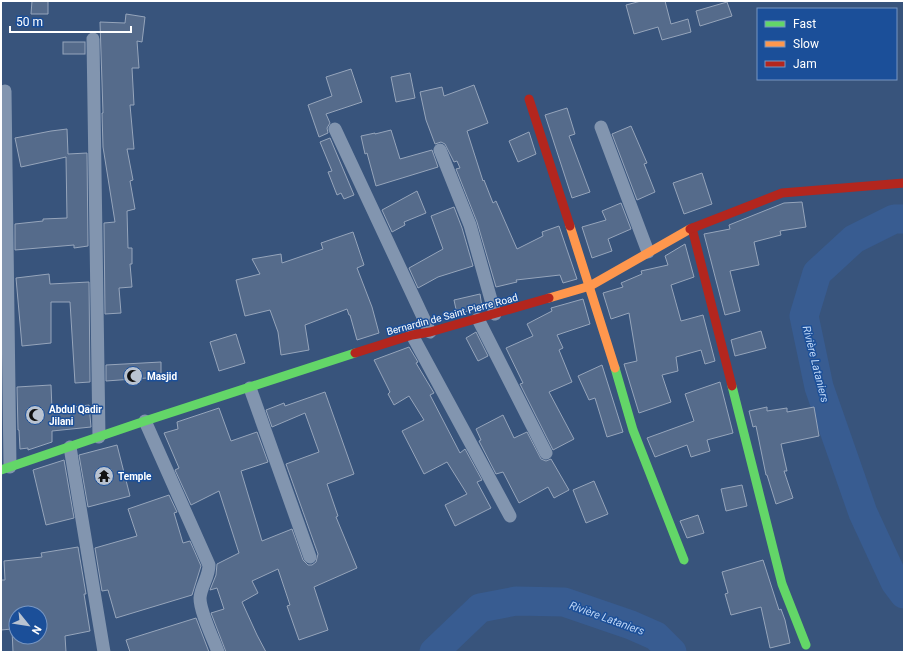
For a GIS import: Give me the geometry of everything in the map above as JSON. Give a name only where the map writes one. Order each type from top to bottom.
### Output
[{"type":"main road","points":[[529,99],[590,286],[633,430],[684,560]]},
{"type":"main road","name":"Bernardin de Saint Pierre Road","points":[[6,468],[145,421],[412,335],[430,332],[478,319],[590,286],[692,228],[782,193],[904,183]]},
{"type":"main road","points":[[692,228],[782,584],[806,645]]},
{"type":"street","points":[[93,39],[99,437]]},
{"type":"street","points":[[5,91],[6,468]]},
{"type":"street","points":[[601,127],[648,252]]},
{"type":"street","points":[[335,129],[430,332]]},
{"type":"street","points":[[440,150],[470,225],[495,314]]},
{"type":"street","points":[[478,319],[546,453]]},
{"type":"street","points":[[412,335],[510,516]]},
{"type":"street","points":[[250,388],[310,557]]},
{"type":"street","points":[[145,421],[209,565],[208,575],[200,598],[201,606],[218,652]]},
{"type":"street","points":[[70,447],[104,652]]},
{"type":"building","points":[[32,1],[48,1],[48,14],[31,14]]},
{"type":"building","points":[[641,1],[665,1],[671,24],[688,19],[691,32],[662,40],[658,27],[634,34],[626,5]]},
{"type":"building","points":[[727,2],[732,16],[700,26],[696,11]]},
{"type":"building","points":[[126,14],[145,17],[142,42],[137,41],[139,68],[132,68],[134,105],[130,105],[134,149],[127,149],[133,180],[130,181],[135,209],[127,211],[128,248],[132,248],[132,264],[130,264],[132,287],[119,288],[121,313],[105,314],[104,223],[115,222],[103,147],[100,22],[125,23]]},
{"type":"building","points":[[63,42],[85,42],[85,54],[63,54]]},
{"type":"building","points":[[351,69],[362,102],[326,114],[330,123],[327,128],[328,133],[319,137],[308,105],[332,96],[326,77]]},
{"type":"building","points":[[410,73],[415,98],[396,102],[391,77]]},
{"type":"building","points":[[474,85],[488,123],[467,131],[483,181],[484,180],[493,203],[496,201],[517,249],[543,236],[542,232],[559,226],[577,279],[563,283],[560,275],[516,280],[517,282],[496,287],[477,222],[456,169],[460,168],[457,161],[454,162],[445,144],[441,142],[435,144],[426,120],[420,92],[442,87],[444,96]]},
{"type":"building","points":[[567,108],[575,134],[569,136],[590,192],[572,198],[545,115]]},
{"type":"building","points":[[631,126],[647,163],[644,164],[655,192],[637,200],[612,134]]},
{"type":"building","points":[[67,129],[68,154],[87,153],[88,246],[74,248],[74,245],[15,250],[15,224],[43,221],[43,219],[67,218],[66,157],[21,167],[15,138]]},
{"type":"building","points":[[391,130],[400,159],[432,150],[438,167],[376,186],[367,153],[365,154],[361,136]]},
{"type":"building","points":[[529,132],[536,154],[518,162],[509,141]]},
{"type":"building","points":[[330,138],[354,195],[344,199],[341,193],[337,195],[328,172],[332,171],[320,142]]},
{"type":"building","points":[[702,173],[712,204],[684,214],[673,183]]},
{"type":"building","points":[[417,191],[426,213],[404,222],[405,225],[392,232],[382,210]]},
{"type":"building","points":[[802,202],[806,227],[780,231],[781,235],[754,242],[759,265],[730,271],[740,311],[725,315],[704,234],[730,229],[729,225],[784,203]]},
{"type":"building","points":[[621,203],[631,229],[608,239],[612,251],[592,258],[582,227],[606,220],[602,211]]},
{"type":"building","points":[[454,207],[473,266],[438,277],[418,288],[409,268],[443,249],[431,216]]},
{"type":"building","points":[[353,232],[364,265],[357,268],[372,307],[379,333],[357,340],[347,309],[305,325],[309,350],[281,355],[278,332],[270,310],[245,316],[236,280],[260,274],[252,259],[281,254],[282,263],[323,249],[321,243]]},
{"type":"building","points":[[685,244],[694,277],[671,285],[681,321],[703,315],[715,361],[705,364],[701,350],[676,357],[678,371],[662,375],[671,402],[639,413],[624,364],[637,361],[629,313],[611,319],[603,293],[623,287],[621,283],[642,274],[641,271],[668,265],[665,256]]},
{"type":"building","points":[[49,274],[50,284],[89,282],[90,382],[75,383],[70,302],[51,302],[51,343],[22,346],[16,278]]},
{"type":"building","points":[[480,294],[482,307],[457,314],[454,300]]},
{"type":"building","points":[[583,299],[590,324],[557,335],[563,348],[559,350],[572,382],[549,392],[574,439],[553,450],[520,384],[523,383],[506,348],[533,336],[527,324],[552,311],[551,308]]},
{"type":"building","points":[[761,331],[766,348],[735,356],[731,340]]},
{"type":"building","points":[[476,332],[488,356],[478,361],[466,338]]},
{"type":"building","points":[[236,334],[245,363],[219,371],[210,342]]},
{"type":"building","points":[[409,347],[418,362],[416,363],[434,393],[430,395],[460,453],[465,449],[482,480],[477,482],[491,508],[455,526],[445,505],[467,494],[447,462],[424,474],[402,431],[424,420],[409,396],[394,405],[388,394],[390,392],[374,360]]},
{"type":"building","points":[[161,362],[161,377],[106,381],[106,365]]},
{"type":"building","points":[[602,365],[623,432],[607,437],[595,398],[589,400],[578,376]]},
{"type":"building","points":[[720,382],[733,433],[707,440],[710,451],[691,457],[687,445],[655,457],[647,438],[694,421],[685,394]]},
{"type":"building","name":"Abdul Qadir Jilani","points":[[51,385],[52,410],[89,405],[91,427],[52,431],[52,442],[28,450],[28,448],[20,449],[17,387]]},
{"type":"building","points":[[325,392],[354,474],[327,484],[338,516],[336,517],[357,568],[314,587],[328,630],[299,640],[287,606],[290,605],[278,569],[252,581],[258,593],[242,602],[266,652],[226,652],[211,613],[224,609],[217,588],[210,590],[216,575],[217,564],[239,553],[219,491],[191,505],[175,470],[179,468],[164,433],[178,429],[177,422],[219,408],[231,441],[257,432],[268,462],[241,471],[262,541],[292,529],[303,560],[308,565],[312,565],[316,562],[318,554],[286,464],[319,452],[305,413],[272,427],[266,410],[284,403],[285,406]]},
{"type":"building","points":[[767,407],[767,411],[787,408],[787,412],[814,407],[819,436],[781,444],[787,471],[784,471],[793,498],[776,504],[766,475],[756,426],[753,427],[749,411]]},
{"type":"building","points":[[503,415],[514,438],[527,432],[541,459],[546,461],[551,459],[569,490],[554,498],[548,487],[519,503],[503,472],[496,474],[479,441],[481,440],[476,429]]},
{"type":"building","name":"Temple","points":[[117,445],[130,496],[88,507],[79,455]]},
{"type":"building","points":[[64,460],[74,518],[46,525],[33,470]]},
{"type":"building","points":[[594,481],[608,514],[586,523],[573,490]]},
{"type":"building","points":[[742,485],[747,506],[726,511],[721,489]]},
{"type":"building","points":[[169,495],[177,512],[174,513],[183,543],[190,541],[201,566],[192,595],[116,618],[108,590],[102,591],[95,548],[137,536],[128,509]]},
{"type":"building","points":[[698,515],[704,533],[687,538],[680,521]]},
{"type":"building","points":[[78,547],[86,594],[84,594],[90,631],[65,636],[66,652],[13,652],[13,645],[48,645],[48,605],[8,605],[8,629],[1,630],[1,580],[5,580],[4,561],[42,557],[41,553]]},
{"type":"building","points":[[763,560],[779,610],[781,609],[785,620],[790,643],[770,648],[761,607],[731,615],[725,594],[728,593],[722,572]]},
{"type":"building","points":[[196,618],[209,652],[130,652],[126,640]]},
{"type":"waterway","name":"Rivière Lataniers","points":[[904,219],[894,219],[854,239],[817,273],[804,316],[819,387],[863,513],[895,582],[904,594]]},
{"type":"waterway","name":"Rivière Lataniers","points":[[434,652],[480,608],[516,601],[564,602],[631,625],[656,636],[672,652]]},
{"type":"traffic: fast","points":[[1,470],[145,421],[355,353]]},
{"type":"traffic: fast","points":[[615,368],[633,430],[684,560]]},
{"type":"traffic: fast","points":[[732,386],[782,584],[806,645]]},
{"type":"traffic: slow","points":[[570,226],[615,368]]},
{"type":"traffic: slow","points":[[549,298],[590,286],[690,229]]},
{"type":"traffic: jam","points":[[529,99],[570,226]]},
{"type":"traffic: jam","points":[[690,229],[782,193],[904,183]]},
{"type":"traffic: jam","points":[[692,228],[732,386]]},
{"type":"traffic: jam","points":[[355,353],[412,335],[430,332],[549,298]]},
{"type":"place","name":"Masjid","points":[[133,376]]},
{"type":"place","name":"Abdul Qadir Jilani","points":[[35,415]]},
{"type":"place","name":"Temple","points":[[104,476]]}]
